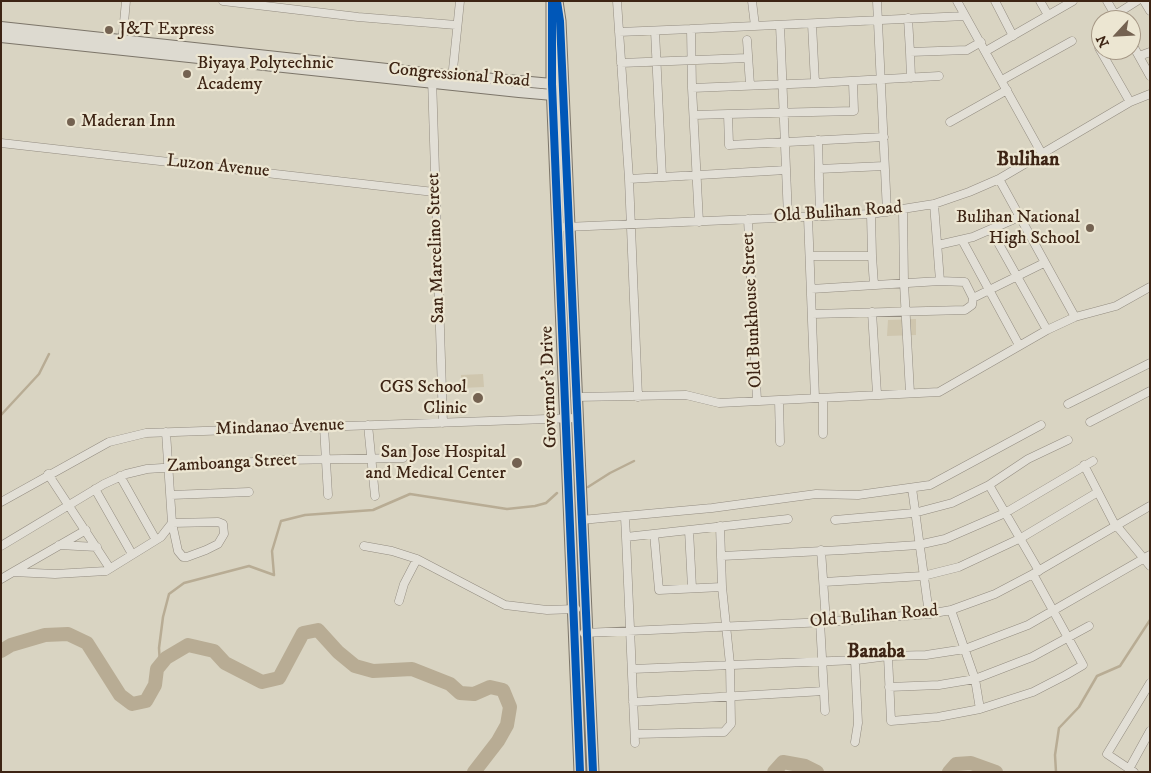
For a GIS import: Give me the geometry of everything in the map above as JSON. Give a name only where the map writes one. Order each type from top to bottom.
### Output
[{"type":"highway","name":"Governor's Drive","points":[[552,1],[571,419],[572,609],[580,772]]},
{"type":"highway","name":"Governor's Drive","points":[[556,90],[560,21],[557,1]]},
{"type":"highway","name":"Governor's Drive","points":[[563,228],[575,397],[571,419],[580,520],[593,772]]},
{"type":"main road","name":"Congressional Road","points":[[1,27],[122,45],[432,79],[556,90]]},
{"type":"main road","name":"Congressional Road","points":[[1,38],[122,45]]},
{"type":"street","points":[[122,45],[126,1]]},
{"type":"street","points":[[223,1],[358,17],[456,25]]},
{"type":"street","points":[[452,80],[456,25],[460,1]]},
{"type":"street","points":[[618,1],[629,178],[638,397]]},
{"type":"street","points":[[752,1],[755,26]]},
{"type":"street","points":[[877,1],[887,212]]},
{"type":"street","points":[[995,1],[1013,36]]},
{"type":"street","points":[[1040,1],[1048,15]]},
{"type":"street","points":[[1125,10],[1137,1]]},
{"type":"street","points":[[1144,1],[1150,11]]},
{"type":"street","points":[[959,2],[1042,154]]},
{"type":"street","points":[[986,51],[1071,2]]},
{"type":"street","points":[[619,32],[965,16]]},
{"type":"street","points":[[908,18],[911,78]]},
{"type":"street","points":[[812,24],[815,83]]},
{"type":"street","points":[[780,25],[788,217]]},
{"type":"street","points":[[691,29],[699,222]]},
{"type":"street","points":[[655,31],[662,177]]},
{"type":"street","points":[[747,40],[750,85]]},
{"type":"street","points":[[1002,80],[1072,41]]},
{"type":"street","points":[[910,52],[967,50],[980,42]]},
{"type":"street","points":[[621,63],[691,62],[747,58]]},
{"type":"street","points":[[1106,60],[1130,102]]},
{"type":"street","points":[[1141,60],[1150,76]]},
{"type":"street","points":[[692,88],[853,82],[939,76]]},
{"type":"street","name":"San Marcelino Street","points":[[432,79],[434,192],[443,423]]},
{"type":"street","points":[[694,115],[854,110],[853,82]]},
{"type":"street","points":[[950,122],[1007,90]]},
{"type":"street","name":"Old Bulihan Road","points":[[563,228],[872,214],[934,204],[999,179],[1130,102],[1150,94]]},
{"type":"street","points":[[728,114],[729,144],[884,138]]},
{"type":"street","points":[[818,140],[820,216]]},
{"type":"street","name":"Luzon Avenue","points":[[1,143],[434,192]]},
{"type":"street","points":[[819,169],[884,166]]},
{"type":"street","points":[[629,178],[786,170]]},
{"type":"street","points":[[999,179],[1074,317]]},
{"type":"street","points":[[934,204],[940,281]]},
{"type":"street","points":[[903,210],[905,312],[910,393]]},
{"type":"street","points":[[872,214],[874,285]]},
{"type":"street","points":[[808,217],[812,314],[823,434]]},
{"type":"street","points":[[938,245],[962,240],[991,230],[1019,217]]},
{"type":"street","name":"Old Bunkhouse Street","points":[[748,219],[757,401]]},
{"type":"street","points":[[991,230],[1046,330]]},
{"type":"street","points":[[962,240],[1019,346]]},
{"type":"street","points":[[810,256],[872,256]]},
{"type":"street","points":[[973,298],[1044,263]]},
{"type":"street","points":[[811,289],[940,281],[965,282],[973,298],[972,305],[966,310],[812,314]]},
{"type":"street","points":[[575,397],[686,395],[719,403],[939,392],[1046,330],[1074,317],[1116,306],[1150,287]]},
{"type":"street","points":[[872,312],[877,394]]},
{"type":"street","points":[[1068,404],[1150,363]]},
{"type":"street","points":[[1090,422],[1150,391]]},
{"type":"street","points":[[779,400],[780,442]]},
{"type":"street","name":"Mindanao Avenue","points":[[1,502],[48,474],[109,442],[127,436],[166,432],[571,419]]},
{"type":"street","points":[[580,520],[625,517],[816,494],[858,494],[930,485],[1041,425]]},
{"type":"street","points":[[368,426],[375,496]]},
{"type":"street","points":[[324,427],[328,495]]},
{"type":"street","points":[[13,572],[55,574],[106,571],[109,567],[156,540],[172,524],[218,522],[223,524],[224,534],[218,544],[184,557],[178,551],[172,524],[166,432]]},
{"type":"street","points":[[835,520],[914,513],[952,503],[989,485],[1028,459],[1068,440]]},
{"type":"street","name":"Zamboanga Street","points":[[1,546],[95,488],[120,476],[147,469],[403,458]]},
{"type":"street","points":[[722,556],[918,545],[945,539],[1006,513],[1093,461]]},
{"type":"street","points":[[1084,465],[1116,525],[1146,556],[1150,566]]},
{"type":"street","points":[[48,474],[109,567]]},
{"type":"street","points":[[120,476],[156,540]]},
{"type":"street","points":[[888,656],[891,721],[938,717],[980,709],[1033,692],[1083,665],[1053,610],[1021,538],[989,485]]},
{"type":"street","points":[[95,488],[132,554]]},
{"type":"street","points":[[912,488],[928,614]]},
{"type":"street","points":[[171,495],[250,492]]},
{"type":"street","points":[[824,582],[923,576],[959,567],[1021,538],[1098,492]]},
{"type":"street","name":"Old Bulihan Road","points":[[573,634],[823,622],[928,614],[951,610],[995,594],[1036,573],[1150,506]]},
{"type":"street","points":[[625,517],[635,739],[724,732],[731,724],[730,664],[722,586],[720,526]]},
{"type":"street","points":[[626,537],[788,519]]},
{"type":"street","points":[[1,579],[86,530]]},
{"type":"street","points":[[689,530],[692,588]]},
{"type":"street","points":[[654,534],[659,590],[722,586]]},
{"type":"street","points":[[59,545],[97,547]]},
{"type":"street","points":[[364,546],[392,551],[417,559],[505,605],[547,610],[584,609]]},
{"type":"street","points":[[821,550],[824,582],[822,662],[825,711]]},
{"type":"street","points":[[632,669],[822,662],[888,656],[926,655],[965,649],[1028,625],[1146,556]]},
{"type":"street","points":[[399,601],[404,584],[417,559]]},
{"type":"street","points":[[951,610],[975,679],[980,709]]},
{"type":"street","points":[[889,687],[939,685],[975,679],[1032,657],[1089,626]]},
{"type":"street","points":[[855,660],[858,723],[855,742]]},
{"type":"street","points":[[1150,683],[1107,754],[1131,770],[1150,731]]},
{"type":"street","points":[[633,702],[824,691]]},
{"type":"shaded area","points":[[916,319],[916,335],[887,336],[888,320]]},
{"type":"shaded area","points":[[483,374],[484,387],[461,388],[461,375]]},
{"type":"waterway","points":[[1,415],[39,374],[49,354]]},
{"type":"waterway","points":[[588,487],[634,461]]},
{"type":"waterway","points":[[160,665],[159,648],[163,617],[169,594],[184,583],[249,566],[274,575],[272,551],[281,521],[305,515],[373,510],[410,494],[507,509],[546,503],[557,493]]},
{"type":"waterway","points":[[1056,772],[1055,755],[1059,728],[1079,707],[1097,676],[1120,666],[1150,620]]},
{"type":"waterway","points":[[1,651],[11,645],[45,635],[68,634],[87,643],[120,695],[132,704],[146,701],[155,685],[157,669],[166,658],[188,645],[214,651],[225,663],[262,682],[279,678],[303,633],[318,630],[338,652],[355,666],[373,671],[412,669],[450,684],[460,693],[474,694],[490,687],[503,690],[510,707],[507,725],[498,741],[474,772]]},
{"type":"waterway","points":[[774,772],[783,762],[805,766],[817,772]]},
{"type":"waterway","points":[[949,772],[956,764],[971,763],[996,772]]},
{"type":"cycle path","points":[[552,1],[552,84],[580,772]]},
{"type":"cycle path","points":[[557,1],[560,21],[593,772]]},
{"type":"place","name":"J&T Express","points":[[109,30]]},
{"type":"place","name":"Biyaya Polytechnic Academy","points":[[187,74]]},
{"type":"place","name":"Maderan Inn","points":[[71,122]]},
{"type":"place","name":"Bulihan National High School","points":[[1090,228]]},
{"type":"place","name":"CGS School Clinic","points":[[478,398]]},
{"type":"place","name":"San Jose Hospital and Medical Center","points":[[517,463]]},
{"type":"district","name":"Bulihan","points":[[1028,161]]},
{"type":"district","name":"Banaba","points":[[876,653]]}]
